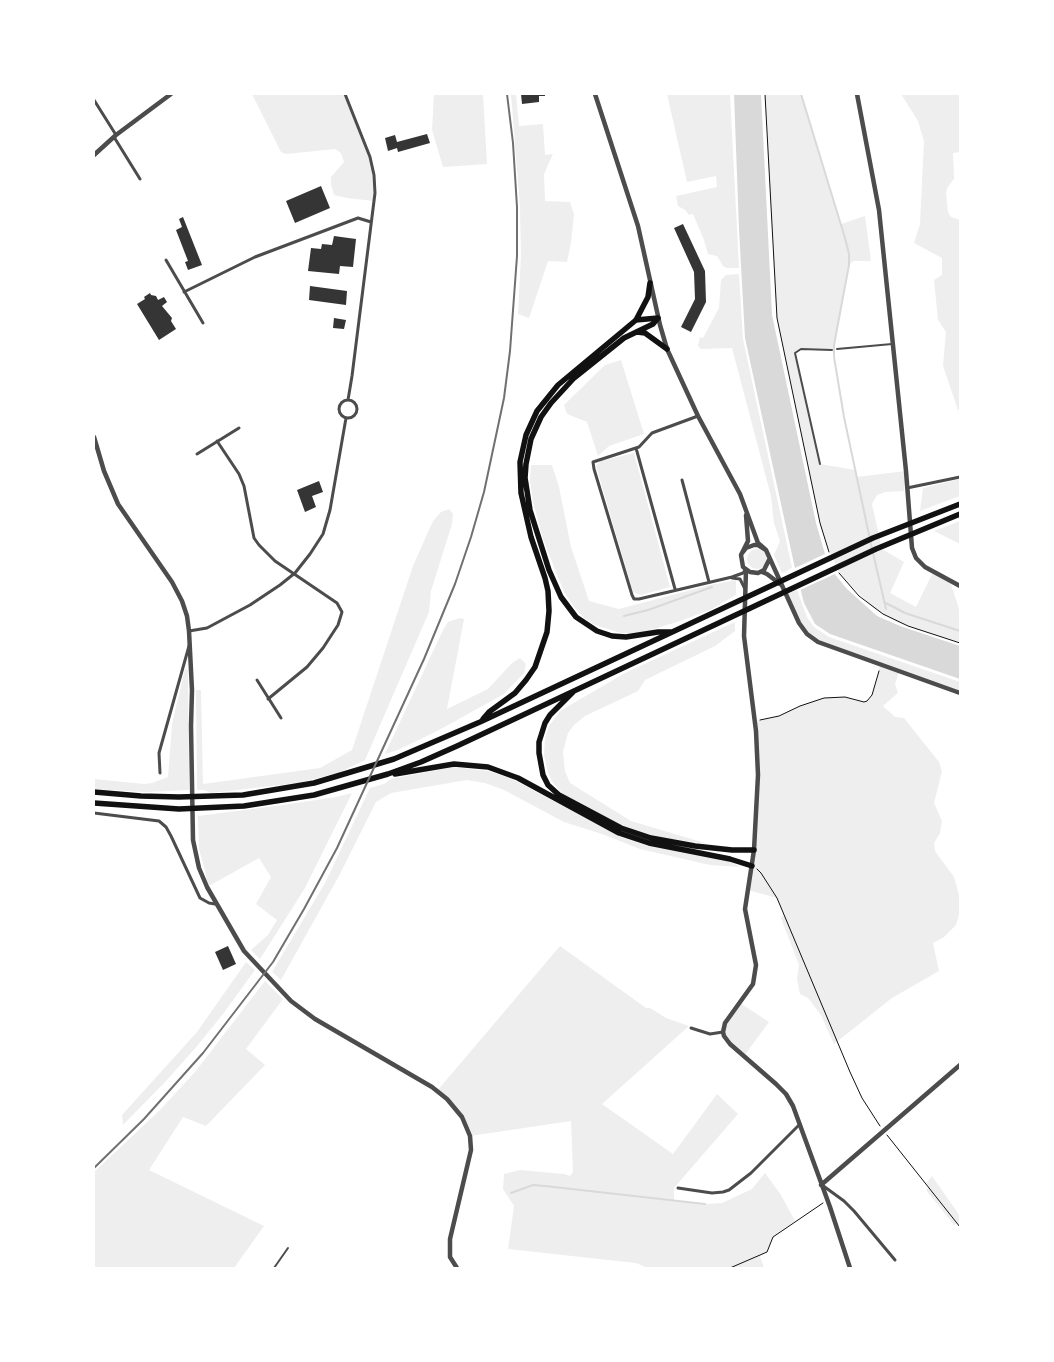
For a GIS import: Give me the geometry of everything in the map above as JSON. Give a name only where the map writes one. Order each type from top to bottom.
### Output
[{"type":"highway","points":[[480,722],[489,712],[514,693],[526,680],[535,666],[547,632],[550,611],[548,591],[521,493],[520,462],[526,435],[537,411],[558,385],[636,320],[648,298],[650,283]]},
{"type":"highway","points":[[636,320],[658,318]]},
{"type":"highway","points":[[658,318],[653,324],[624,338],[574,378],[551,403],[541,417],[531,439],[525,478],[526,492],[537,536],[555,585],[561,597],[576,616],[597,631],[612,636],[626,638],[658,632],[674,632]]},
{"type":"highway","points":[[637,332],[645,333],[667,349]]},
{"type":"highway","points":[[94,792],[179,797],[243,795],[280,790],[345,775],[394,759],[480,722],[873,538],[960,504]]},
{"type":"highway","points":[[94,804],[179,809],[244,806],[282,801],[388,774],[421,762],[575,691],[876,549],[960,514]]},
{"type":"highway","points":[[575,691],[564,704],[550,715],[545,723],[539,742],[543,775],[548,785],[559,795],[621,828],[651,838],[695,846],[754,850]]},
{"type":"highway","points":[[388,774],[405,773],[454,764],[488,767],[518,778],[619,833],[649,843],[730,859],[752,866]]},
{"type":"street","points":[[94,155],[115,136],[171,94]]},
{"type":"street","points":[[345,94],[372,166],[375,193],[348,400]]},
{"type":"street","points":[[595,94],[638,226],[658,318],[667,349],[698,416],[744,506],[758,542],[766,550],[799,623],[807,634],[818,642],[960,693]]},
{"type":"street","points":[[857,94],[880,210],[908,488],[912,548],[916,558],[928,569],[960,586]]},
{"type":"street","points":[[94,100],[140,179]]},
{"type":"street","points":[[184,292],[255,257],[358,218],[371,222]]},
{"type":"street","points":[[166,260],[203,323]]},
{"type":"street","points":[[348,400],[353,402],[356,410],[354,415],[346,418],[340,413],[339,407],[342,402],[348,400]]},
{"type":"street","points":[[698,416],[652,433],[642,445],[636,448],[593,462],[594,469],[634,599],[732,578],[740,579],[745,590]]},
{"type":"street","points":[[189,631],[208,628],[250,605],[280,585],[295,573],[316,545],[327,522],[346,418]]},
{"type":"street","points":[[196,454],[239,428]]},
{"type":"street","points":[[94,437],[104,472],[118,504],[172,582],[182,601],[190,643],[193,840],[199,868],[215,904],[236,940],[291,1001],[315,1019],[432,1087],[448,1100],[462,1118],[470,1136],[470,1150],[450,1239],[450,1257],[457,1268]]},
{"type":"street","points":[[217,441],[239,474],[244,486],[254,538],[270,556],[337,602],[341,607],[342,618],[324,648],[307,668],[268,699]]},
{"type":"street","points":[[636,448],[675,589]]},
{"type":"street","points":[[908,488],[960,477]]},
{"type":"street","points":[[682,480],[709,582]]},
{"type":"street","points":[[744,506],[748,532],[748,541],[741,559],[745,569],[744,643],[755,721],[758,775],[754,850],[745,909],[756,965],[753,984],[725,1023],[723,1032],[730,1044],[786,1094],[800,1124],[850,1268]]},
{"type":"street","points":[[743,552],[746,548],[754,545],[758,545],[766,550]]},
{"type":"street","points":[[745,590],[750,577],[767,567],[769,559]]},
{"type":"street","points":[[732,578],[745,569],[767,574],[781,584]]},
{"type":"street","points":[[160,773],[159,753],[190,643]]},
{"type":"street","points":[[257,680],[281,718]]},
{"type":"street","points":[[94,813],[159,821],[166,827],[171,836],[200,898],[208,903],[215,904]]},
{"type":"street","points":[[691,1028],[710,1034],[723,1032]]},
{"type":"street","points":[[821,1185],[960,1065]]},
{"type":"street","points":[[678,1188],[712,1193],[729,1190],[751,1173],[800,1124]]},
{"type":"street","points":[[821,1185],[844,1201],[854,1211],[895,1260]]},
{"type":"lane","points":[[837,350],[894,344]]},
{"type":"lane","points":[[820,464],[795,352],[804,348],[832,350]]},
{"type":"lane","points":[[274,1268],[288,1248]]},
{"type":"path","points":[[765,94],[777,318],[820,523],[830,553]]},
{"type":"path","points":[[836,569],[859,596],[883,614],[908,626],[960,643]]},
{"type":"path","points":[[755,721],[779,716],[824,698],[845,697],[864,702],[867,701],[872,695],[881,665]]},
{"type":"path","points":[[752,866],[761,872],[777,898],[862,1098],[883,1130],[960,1227]]},
{"type":"path","points":[[730,1268],[767,1252],[773,1237],[827,1199]]},
{"type":"shaded area","points":[[252,94],[345,94],[372,166],[374,201],[334,195],[331,177],[344,162],[341,153],[335,149],[286,154],[281,152]]},
{"type":"shaded area","points":[[434,94],[483,94],[487,164],[443,167],[432,130]]},
{"type":"shaded area","points":[[511,94],[516,94],[519,126],[543,124],[545,155],[553,154],[544,174],[545,201],[570,202],[574,214],[567,262],[548,261],[529,318],[518,314],[521,255],[520,207]]},
{"type":"shaded area","points":[[667,94],[730,94],[739,268],[727,268],[723,266],[717,256],[708,254],[693,214],[689,215],[678,206],[676,196],[717,187],[716,176],[687,182]]},
{"type":"shaded area","points":[[734,94],[761,94],[772,315],[816,523],[827,561],[833,572],[847,589],[877,616],[900,626],[960,646],[960,679],[830,634],[815,624],[804,603],[745,338]]},
{"type":"shaded area","points":[[765,94],[801,94],[841,224],[865,216],[871,261],[853,261],[849,265],[834,350],[801,349],[795,353],[820,464],[855,470],[856,477],[906,471],[904,491],[885,492],[877,495],[872,504],[882,549],[904,562],[890,593],[916,607],[933,572],[950,581],[960,612],[960,643],[896,622],[872,607],[840,574],[826,543],[820,523],[777,318]]},
{"type":"shaded area","points":[[901,94],[960,94],[960,152],[953,153],[954,179],[947,188],[946,194],[948,212],[951,217],[960,220],[960,410],[958,410],[943,366],[946,332],[938,320],[934,280],[942,275],[942,258],[914,243],[920,224],[924,141],[918,121]]},
{"type":"shaded area","points":[[739,274],[743,339],[792,568],[782,573],[774,555],[780,541],[774,523],[771,496],[732,348],[701,349],[698,346],[700,337],[703,338],[719,308],[721,280],[726,275]]},
{"type":"shaded area","points":[[621,360],[644,434],[609,446],[598,456],[587,422],[567,414],[564,405],[605,365]]},
{"type":"shaded area","points":[[634,453],[670,587],[641,595],[633,592],[596,466],[601,461]]},
{"type":"shaded area","points":[[531,465],[552,465],[559,487],[571,547],[589,601],[619,609],[736,580],[736,595],[710,610],[638,634],[621,633],[595,625],[584,618],[564,592],[543,539],[533,502],[530,480]]},
{"type":"shaded area","points":[[960,479],[960,496],[920,511],[923,488]]},
{"type":"shaded area","points":[[449,509],[453,514],[452,524],[431,591],[429,612],[365,760],[338,773],[298,783],[211,793],[197,790],[196,690],[201,690],[203,784],[320,768],[352,750],[413,566],[433,521],[441,512]]},
{"type":"shaded area","points":[[960,521],[960,544],[934,531]]},
{"type":"shaded area","points":[[757,549],[764,552],[767,559],[764,566],[757,569],[750,566],[747,559],[750,552]]},
{"type":"shaded area","points":[[797,590],[807,617],[814,627],[829,637],[960,682],[960,693],[899,672],[895,684],[898,693],[883,706],[895,717],[904,718],[939,762],[942,771],[934,803],[942,821],[940,833],[934,843],[935,851],[954,877],[959,895],[960,911],[956,925],[944,937],[933,943],[939,971],[892,998],[834,1044],[821,1015],[808,998],[800,994],[797,979],[799,965],[781,918],[784,915],[777,898],[748,890],[757,809],[755,721],[779,716],[824,698],[845,697],[864,702],[867,701],[872,695],[880,666],[840,651],[807,634],[785,595]]},
{"type":"shaded area","points":[[460,618],[464,619],[447,709],[488,689],[512,663],[520,658],[526,664],[524,673],[504,694],[439,730],[398,750],[385,754],[443,630],[448,622]]},
{"type":"shaded area","points":[[735,622],[735,631],[715,646],[645,680],[638,691],[585,716],[568,733],[563,752],[565,771],[570,783],[631,821],[708,844],[658,837],[637,831],[618,824],[562,793],[553,783],[548,773],[544,755],[545,739],[549,726],[560,711],[625,673]]},
{"type":"shaded area","points":[[185,669],[188,670],[189,790],[146,792],[94,789],[94,779],[144,784],[168,777],[172,724]]},
{"type":"shaded area","points":[[453,767],[488,771],[510,778],[610,831],[731,862],[740,867],[710,865],[640,849],[564,822],[504,790],[485,783],[467,780],[391,793],[376,802],[340,874],[281,980],[272,972],[325,883],[370,788],[384,784],[391,779]]},
{"type":"shaded area","points":[[352,793],[305,888],[260,959],[251,950],[268,935],[277,920],[256,904],[271,877],[259,858],[207,887],[206,874],[199,849],[198,816],[283,805]]},
{"type":"shaded area","points":[[560,946],[646,1008],[650,1008],[666,1018],[689,1026],[602,1104],[673,1154],[717,1094],[738,1114],[674,1188],[674,1201],[705,1204],[722,1203],[752,1189],[765,1173],[781,1195],[795,1221],[773,1237],[767,1252],[760,1256],[764,1268],[648,1268],[636,1263],[508,1249],[514,1206],[503,1189],[504,1174],[520,1170],[570,1176],[573,1172],[571,1121],[470,1136],[462,1117],[437,1091]]},
{"type":"shaded area","points":[[246,962],[255,970],[223,1014],[166,1081],[123,1125],[122,1115],[197,1032]]},
{"type":"shaded area","points":[[265,981],[283,999],[246,1049],[265,1065],[206,1126],[183,1117],[149,1170],[264,1226],[234,1268],[94,1268],[94,1172],[160,1110],[195,1072]]},
{"type":"shaded area","points":[[740,1003],[769,1022],[744,1056],[726,1039],[723,1029]]},
{"type":"shaded area","points":[[932,1176],[960,1216],[960,1227],[957,1223],[954,1225],[926,1190],[929,1187],[926,1183]]},
{"type":"pier","points":[[827,553],[837,573],[798,591],[793,569]]},
{"type":"building","points":[[521,94],[545,94],[545,96],[539,96],[539,102],[522,104]]},
{"type":"building","points":[[427,134],[430,143],[398,152],[397,148],[388,151],[385,138],[395,135],[397,142]]},
{"type":"building","points":[[321,186],[330,208],[295,223],[286,201]]},
{"type":"building","points":[[183,217],[202,265],[188,270],[185,262],[188,261],[176,230],[182,227],[179,219]]},
{"type":"building","points":[[683,224],[705,271],[706,302],[691,332],[681,327],[695,299],[694,272],[674,228]]},
{"type":"building","points":[[334,236],[356,239],[353,267],[340,266],[339,274],[308,271],[311,248],[321,249],[322,244],[332,245]]},
{"type":"building","points":[[310,286],[347,291],[346,305],[309,300]]},
{"type":"building","points":[[150,293],[156,296],[158,300],[164,297],[167,302],[162,306],[172,318],[171,321],[176,329],[159,340],[137,304]]},
{"type":"building","points":[[334,318],[346,320],[344,329],[333,328]]},
{"type":"building","points":[[319,481],[323,492],[312,496],[316,507],[305,512],[297,490]]},
{"type":"building","points":[[228,946],[236,964],[223,970],[215,952]]},
{"type":"waterway","points":[[801,94],[849,254],[849,265],[834,345],[834,357],[844,417],[872,549]]},
{"type":"waterway","points":[[873,553],[886,609]]},
{"type":"waterway","points":[[624,616],[648,610],[712,587]]},
{"type":"waterway","points":[[884,602],[905,613],[960,631]]},
{"type":"waterway","points":[[511,1193],[533,1185],[705,1204]]},
{"type":"railway","points":[[94,1168],[144,1119],[203,1053],[273,962],[337,848],[424,659],[455,584],[484,492],[504,398],[510,351],[517,256],[517,207],[513,143],[507,94]]}]
